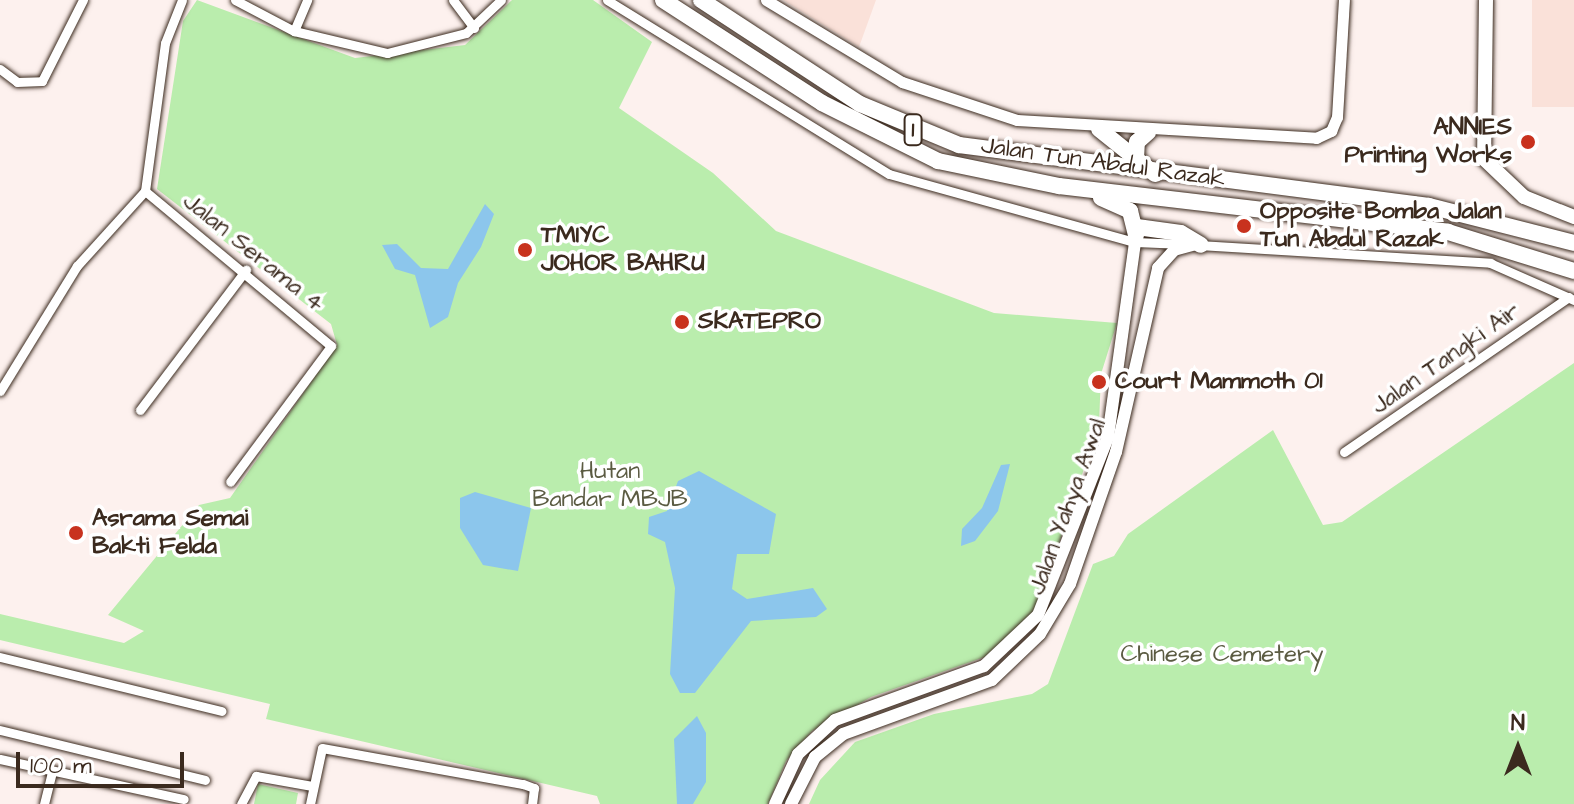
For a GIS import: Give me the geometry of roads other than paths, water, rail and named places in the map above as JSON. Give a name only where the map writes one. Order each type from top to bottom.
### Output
[{"type":"highway","name":"Jalan Tun Abdul Razak","points":[[663,0],[909,150],[1059,186],[1424,228],[1519,248],[1574,271]]},
{"type":"highway","name":"Jalan Tun Abdul Razak","points":[[701,0],[830,86],[923,134],[991,154],[1455,210],[1574,243]]},
{"type":"highway","points":[[1099,129],[1156,175]]},
{"type":"highway","points":[[1136,159],[1137,142],[1148,132]]},
{"type":"highway","points":[[1059,186],[1116,202],[1136,235],[1181,233],[1197,245]]},
{"type":"main road","points":[[1486,0],[1484,159],[1524,197],[1574,217]]},
{"type":"main road","name":"Jalan Yahya Awal","points":[[775,804],[798,754],[835,720],[984,666],[1038,615],[1108,437],[1136,235]]},
{"type":"main road","name":"Jalan Yahya Awal","points":[[791,804],[815,757],[843,734],[992,680],[1040,634],[1070,584],[1116,452],[1158,268],[1174,250],[1197,245]]},
{"type":"street","points":[[0,69],[28,84],[52,72],[83,0]]},
{"type":"street","points":[[0,391],[77,266],[145,191],[165,43],[182,0]]},
{"type":"street","points":[[235,0],[294,31],[387,53],[474,28],[501,0]]},
{"type":"street","points":[[294,31],[307,0]]},
{"type":"street","points":[[453,0],[474,28]]},
{"type":"street","points":[[607,0],[867,164],[919,184],[1117,234],[1136,235]]},
{"type":"street","points":[[766,0],[902,82],[1017,120],[1148,132],[1316,138],[1331,131],[1343,72],[1344,0]]},
{"type":"street","name":"Jalan Serama 4","points":[[145,191],[246,270],[331,348],[230,482]]},
{"type":"street","points":[[1197,245],[1490,263],[1572,298]]},
{"type":"street","points":[[140,410],[246,270]]},
{"type":"street","name":"Jalan Tangki Air","points":[[1344,452],[1572,298]]},
{"type":"street","points":[[0,657],[222,711]]},
{"type":"street","points":[[0,730],[205,780]]},
{"type":"street","points":[[310,804],[322,748],[534,788],[532,804]]},
{"type":"street","points":[[0,759],[184,799]]},
{"type":"street","points":[[44,804],[52,771]]},
{"type":"street","points":[[241,804],[257,775],[312,786]]},
{"type":"water","points":[[485,204],[494,214],[481,247],[458,283],[448,317],[430,328],[415,275],[395,269],[382,245],[397,244],[421,268],[448,269]]},
{"type":"water","points":[[1010,464],[998,511],[975,541],[961,546],[962,529],[982,508],[1001,465]]},
{"type":"water","points":[[699,471],[776,514],[769,554],[737,554],[732,589],[747,599],[813,588],[827,609],[816,617],[751,621],[695,693],[680,693],[670,674],[675,588],[665,542],[648,534],[649,517],[667,511],[678,481]]},
{"type":"water","points":[[475,492],[531,508],[518,571],[483,565],[460,528],[460,498]]},
{"type":"water","points":[[697,716],[706,733],[706,782],[693,804],[677,804],[674,739]]},
{"type":"place","name":"ANNIES Printing Works","points":[[1528,142]]},
{"type":"place","name":"Opposite Bomba Jalan Tun Abdul Razak","points":[[1244,226]]},
{"type":"place","name":"TMIYC JOHOR BAHRU","points":[[525,250]]},
{"type":"place","name":"SKATEPRO","points":[[682,322]]},
{"type":"place","name":"Court Mammoth 01","points":[[1099,382]]},
{"type":"place","name":"Asrama Semai Bakti Felda","points":[[76,533]]},
{"type":"park label","name":"Hutan Bandar MBJB","points":[[610,486]]},
{"type":"park label","name":"Chinese Cemetery","points":[[1222,655]]}]
